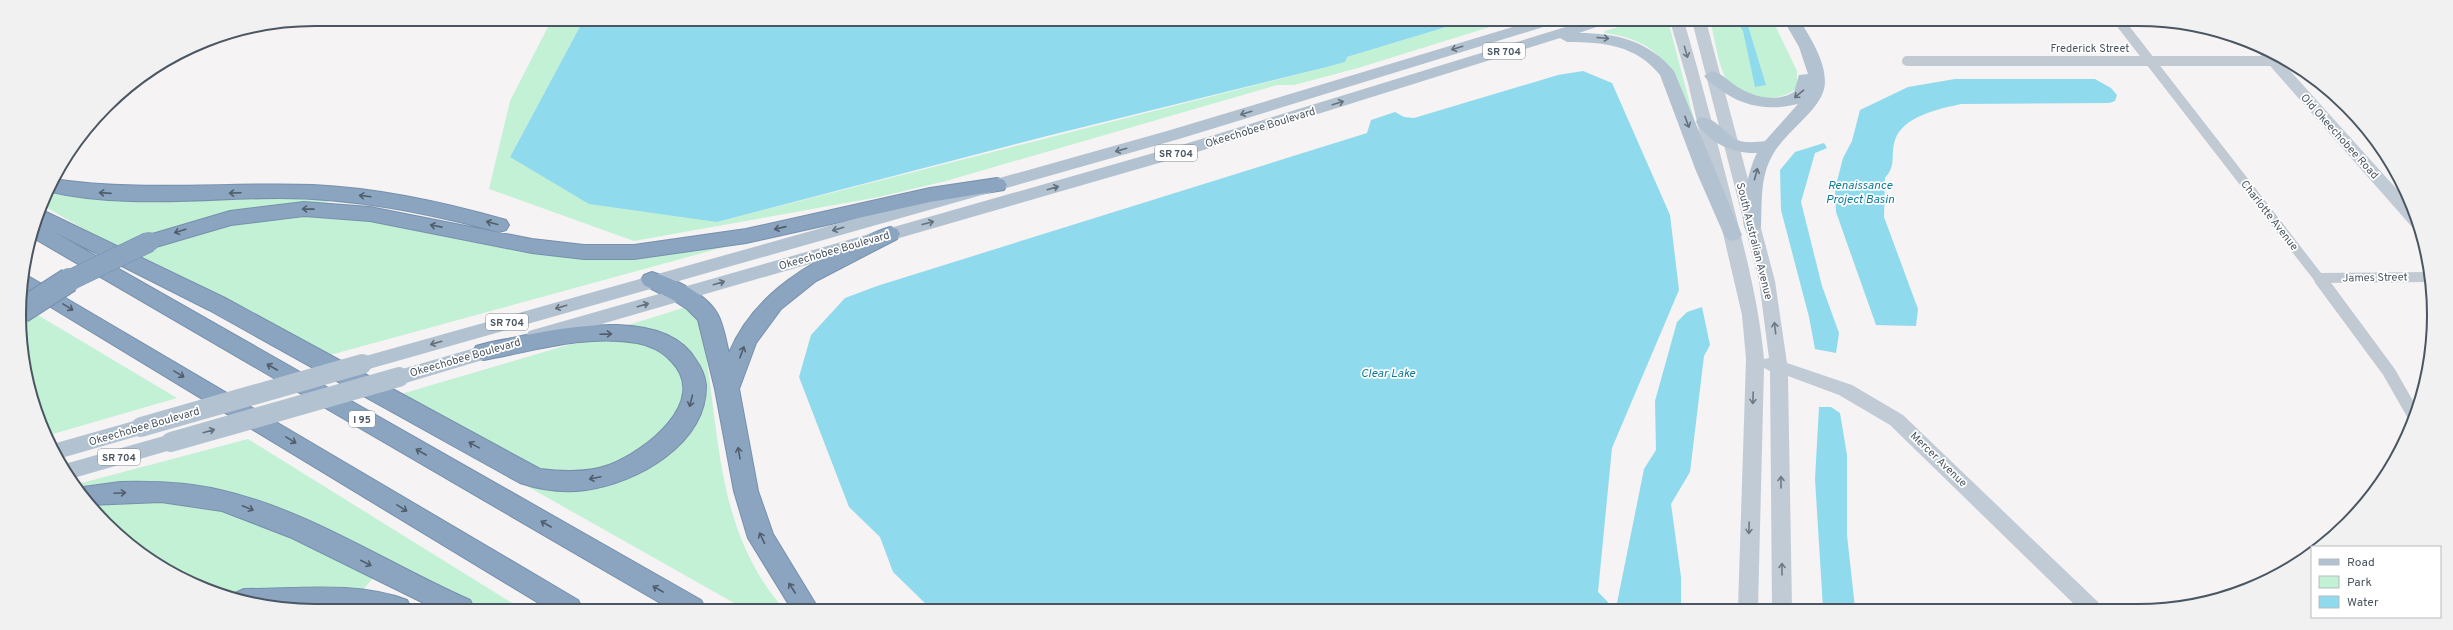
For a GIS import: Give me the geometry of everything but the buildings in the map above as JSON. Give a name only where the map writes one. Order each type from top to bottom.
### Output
[{"type":"highway","points":[[26,307],[71,278],[149,242],[230,218],[304,208],[370,214],[532,246],[584,252],[634,252],[746,236],[930,195],[997,185]]},
{"type":"highway","points":[[56,186],[86,192],[137,195],[303,192],[353,194],[395,200],[564,240],[597,244],[683,246]]},
{"type":"highway","points":[[43,217],[217,304],[529,476],[551,482],[575,482],[620,471],[644,459],[661,446],[678,428],[688,413],[693,397],[694,377],[686,361],[673,347],[652,338],[618,333],[596,334],[484,352]]},
{"type":"highway","name":"I 95","points":[[38,232],[685,604]]},
{"type":"highway","points":[[727,389],[746,340],[766,312],[787,290],[833,262],[890,234]]},
{"type":"highway","points":[[652,280],[681,294],[695,303],[708,317],[727,389],[746,491],[761,538],[803,604]]},
{"type":"highway","points":[[28,283],[562,604]]},
{"type":"highway","points":[[90,495],[142,492],[174,493],[240,505],[304,531],[398,580],[452,604]]},
{"type":"highway","points":[[271,601],[322,600],[372,604]]},
{"type":"main road","points":[[1495,37],[1520,26]]},
{"type":"main road","name":"Okeechobee Boulevard","points":[[60,450],[652,280],[997,185],[1192,129],[1495,37],[1568,26]]},
{"type":"main road","name":"South Australian Avenue","points":[[1678,26],[1733,235],[1751,315],[1755,359],[1748,604]]},
{"type":"main road","name":"South Australian Avenue","points":[[1701,26],[1712,76],[1767,281],[1779,367],[1782,604]]},
{"type":"main road","points":[[1712,76],[1736,93],[1754,100],[1781,102],[1789,101],[1802,94],[1806,85],[1803,68],[1784,26]]},
{"type":"main road","points":[[1752,227],[1754,182],[1758,168],[1771,145],[1817,91],[1813,65],[1794,26]]},
{"type":"main road","points":[[1549,29],[1616,39],[1642,49],[1662,64],[1668,74],[1705,171],[1733,235]]},
{"type":"main road","name":"Okeechobee Boulevard","points":[[72,470],[1191,148],[1549,29]]},
{"type":"main road","name":"Old Okeechobee Road","points":[[2273,61],[2408,212]]},
{"type":"main road","points":[[1704,122],[1718,137],[1730,145],[1753,148],[1771,145]]},
{"type":"main road","name":"Mercer Avenue","points":[[1755,359],[1851,392],[1872,402],[1902,424],[2087,604]]},
{"type":"street","name":"Charlotte Avenue","points":[[2122,26],[2319,278],[2389,372],[2411,411]]},
{"type":"street","name":"Frederick Street","points":[[1908,61],[2273,61]]},
{"type":"street","name":"James Street","points":[[2319,278],[2425,277]]},
{"type":"green space","points":[[548,26],[580,26],[510,157],[717,222],[1327,67],[1345,62],[1347,57],[1449,26],[1493,26],[1358,68],[1294,85],[1277,85],[946,181],[879,197],[634,241],[489,189],[510,101]]},
{"type":"green space","points":[[1622,26],[1669,26],[1699,138],[1677,83],[1669,68],[1658,55],[1644,45],[1626,38],[1604,33],[1605,31]]},
{"type":"green space","points":[[1711,26],[1775,26],[1797,71],[1797,88],[1780,97],[1758,97],[1747,94],[1738,90],[1730,83],[1724,75]]},
{"type":"green space","points":[[54,190],[62,192],[264,195],[329,200],[327,202],[273,206],[221,216],[144,239],[119,249],[47,208]]},
{"type":"green space","points":[[271,216],[346,216],[540,251],[739,243],[330,355],[132,254],[190,232]]},
{"type":"green space","points":[[686,307],[696,317],[700,324],[723,473],[731,508],[743,543],[760,576],[780,604],[736,604],[525,485],[643,464],[700,376],[625,326]]},
{"type":"green space","points":[[26,308],[177,398],[52,434],[41,408],[28,353]]},
{"type":"green space","points":[[599,340],[642,340],[679,361],[686,399],[656,444],[598,473],[543,472],[401,394],[568,345]]},
{"type":"green space","points":[[248,439],[514,604],[463,604],[389,569],[303,521],[98,489],[85,490],[80,483]]},
{"type":"green space","points":[[143,498],[243,514],[374,577],[359,594],[271,591],[234,592],[204,582],[154,555],[124,532],[94,501]]},
{"type":"water","points":[[580,26],[1449,26],[1347,57],[1345,62],[1327,67],[1047,136],[717,222],[589,204],[510,157]]},
{"type":"water","points":[[1740,26],[1748,26],[1766,85],[1755,87],[1743,31]]},
{"type":"water","name":"Clear Lake","points":[[1583,71],[1612,83],[1670,215],[1679,290],[1612,448],[1598,592],[1608,602],[1607,604],[926,604],[893,572],[880,537],[849,507],[799,377],[811,335],[845,298],[877,286],[1367,133],[1371,120],[1395,112],[1404,117],[1414,118],[1558,75]]},
{"type":"water","name":"Renaissance Project Basin","points":[[1955,79],[2095,79],[2111,88],[2117,95],[2115,101],[2109,103],[1961,104],[1933,111],[1914,119],[1906,125],[1899,132],[1895,140],[1891,169],[1885,178],[1884,217],[1918,309],[1916,326],[1876,325],[1836,212],[1835,189],[1843,158],[1852,141],[1860,110],[1908,87]]},
{"type":"water","points":[[1824,143],[1827,148],[1815,153],[1801,202],[1822,286],[1839,333],[1836,353],[1815,349],[1809,317],[1781,210],[1780,170],[1795,152]]},
{"type":"water","points":[[1702,307],[1710,345],[1704,356],[1690,472],[1671,504],[1681,577],[1681,604],[1617,604],[1644,469],[1656,450],[1655,401],[1677,322],[1687,312]]},
{"type":"water","points":[[1819,407],[1831,407],[1840,413],[1847,455],[1847,535],[1855,604],[1823,604],[1815,479]]}]
